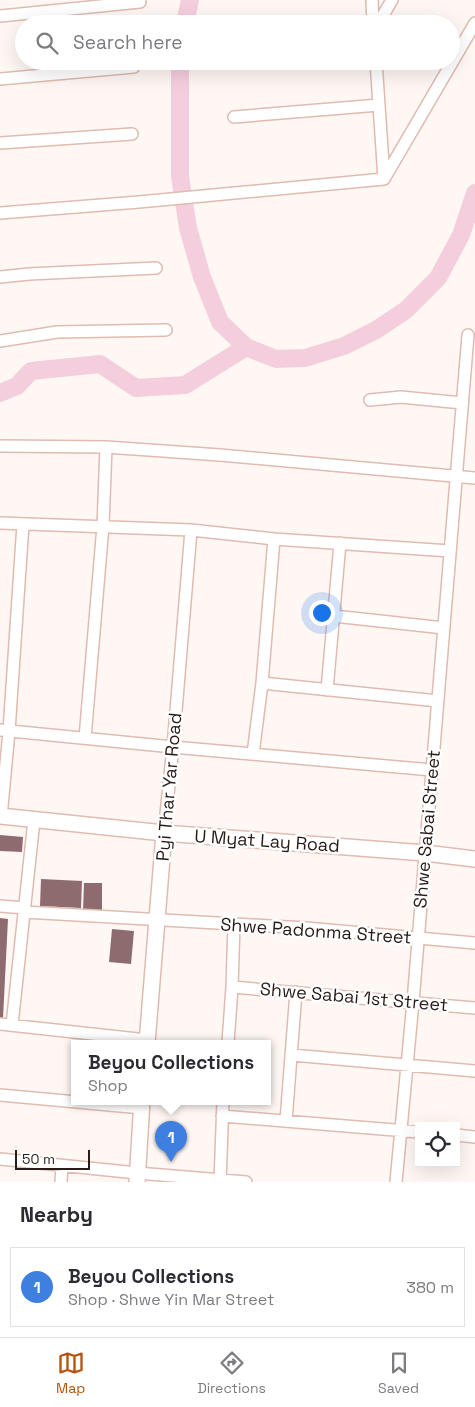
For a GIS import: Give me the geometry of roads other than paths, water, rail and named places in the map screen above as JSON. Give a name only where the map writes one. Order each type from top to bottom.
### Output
[{"type":"main road","name":"U Myat Lay Road","points":[[0,816],[164,833],[425,853],[475,859]]},
{"type":"main road","name":"Pyi Thar Yar Road","points":[[147,1040],[164,833]]},
{"type":"main road","points":[[137,1178],[142,1105]]},
{"type":"street","points":[[372,0],[373,15]]},
{"type":"street","points":[[383,15],[392,0]]},
{"type":"street","points":[[0,16],[140,2]]},
{"type":"street","points":[[460,49],[475,23]]},
{"type":"street","points":[[0,79],[100,70]]},
{"type":"street","points":[[377,70],[384,179]]},
{"type":"street","points":[[384,179],[448,70]]},
{"type":"street","points":[[234,117],[379,105]]},
{"type":"street","points":[[0,143],[132,134]]},
{"type":"street","points":[[0,213],[384,179]]},
{"type":"street","points":[[0,277],[156,268]]},
{"type":"street","points":[[0,341],[57,332],[166,330]]},
{"type":"street","name":"Shwe Sabai Street","points":[[396,1182],[413,1002],[468,335]]},
{"type":"street","points":[[370,400],[401,397],[462,402]]},
{"type":"street","points":[[0,446],[106,448],[220,455],[475,478]]},
{"type":"street","points":[[85,738],[103,526],[106,448]]},
{"type":"street","points":[[0,523],[190,530],[274,539],[450,551]]},
{"type":"street","points":[[0,816],[5,730],[23,524]]},
{"type":"street","name":"Pyi Thar Yar Road","points":[[164,833],[173,747],[190,530]]},
{"type":"street","points":[[253,754],[262,683],[274,539]]},
{"type":"street","points":[[327,690],[340,544]]},
{"type":"street","points":[[334,616],[444,628]]},
{"type":"street","points":[[262,683],[438,701]]},
{"type":"street","points":[[5,730],[432,770]]},
{"type":"street","points":[[12,1024],[34,820]]},
{"type":"street","name":"Shwe Padonma Street","points":[[0,906],[24,910],[157,920],[306,928],[475,943]]},
{"type":"street","points":[[228,1040],[234,924]]},
{"type":"street","name":"Shwe Sabai 1st Street","points":[[232,987],[475,1008]]},
{"type":"street","points":[[286,1121],[296,992]]},
{"type":"street","points":[[0,1024],[139,1040]]},
{"type":"street","points":[[292,1055],[475,1071]]},
{"type":"street","points":[[0,1095],[71,1100]]},
{"type":"street","points":[[220,1181],[223,1105]]},
{"type":"street","points":[[222,1116],[415,1132]]},
{"type":"street","points":[[460,1135],[475,1137]]},
{"type":"street","points":[[0,1159],[62,1166],[137,1178],[246,1182]]},
{"type":"street","points":[[62,1166],[62,1182]]},
{"type":"waterway","points":[[187,15],[190,0]]},
{"type":"waterway","points":[[180,70],[180,176],[188,228],[202,277],[220,322],[246,347],[276,359],[305,358],[344,346],[376,330],[406,310],[438,278],[461,235],[475,193]]},
{"type":"waterway","points":[[0,393],[17,386],[31,371],[100,364],[136,388],[185,385],[246,347]]},
{"type":"place","name":"Beyou Collections","points":[[171,1162]]}]
